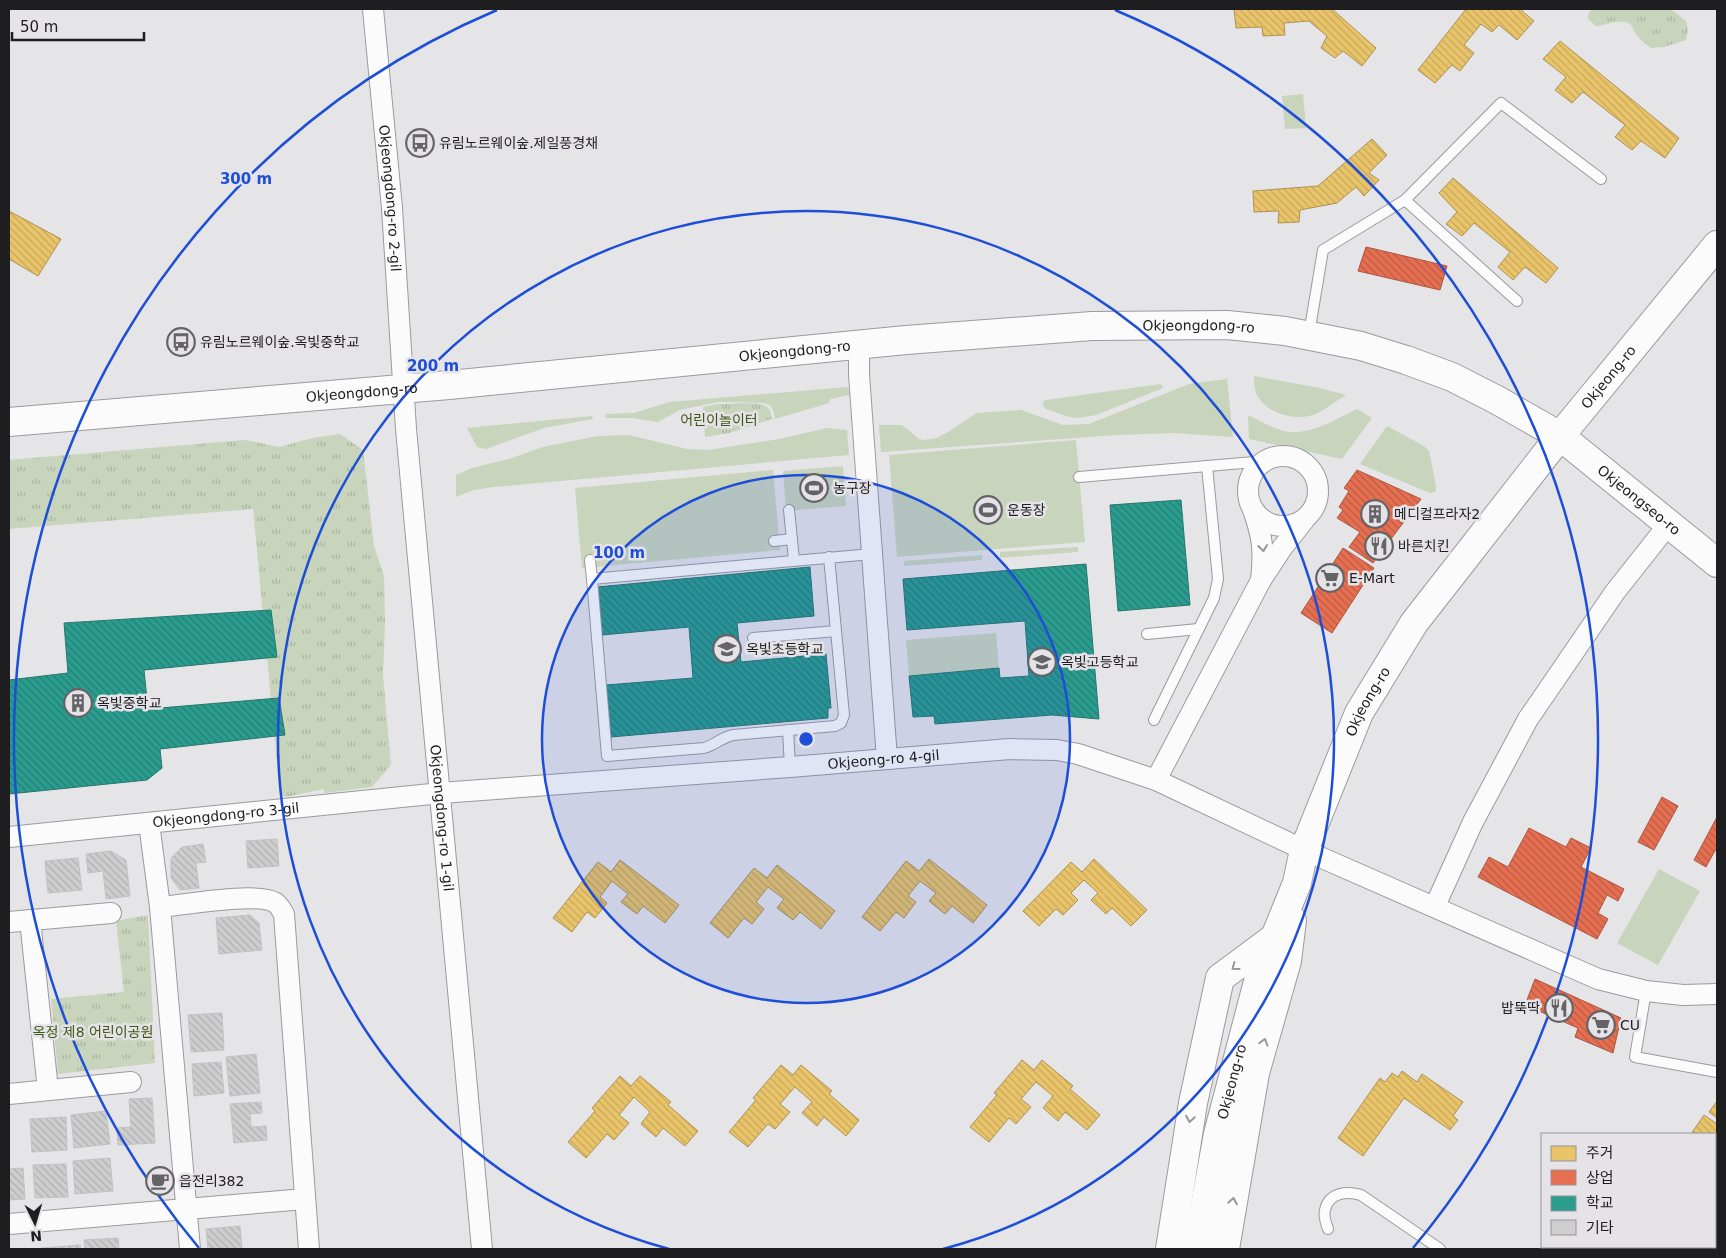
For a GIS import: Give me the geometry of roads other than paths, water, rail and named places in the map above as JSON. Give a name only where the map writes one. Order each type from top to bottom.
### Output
[{"type":"main road","name":"Okjeong-ro","points":[[1197,1249],[1218,1134],[1260,974],[1297,882],[1304,850],[1359,713],[1414,623],[1560,436],[1717,245]]},
{"type":"main road","name":"Okjeongdong-ro","points":[[9,422],[403,389],[858,345],[1092,326],[1228,324],[1308,335],[1361,346],[1406,360],[1452,377],[1560,436]]},
{"type":"main road","name":"Okjeongseo-ro","points":[[1560,436],[1717,563]]},
{"type":"main road","points":[[1225,1249],[1255,1073],[1287,961],[1297,882]]},
{"type":"main road","points":[[1170,1249],[1193,1103],[1220,978],[1274,938]]},
{"type":"street","name":"Okjeongdong-ro 2-gil","points":[[373,9],[392,217],[403,389]]},
{"type":"street","points":[[858,345],[859,383],[887,759]]},
{"type":"street","name":"Okjeongdong-ro 1-gil","points":[[403,389],[482,1249]]},
{"type":"street","points":[[1156,780],[1262,580],[1282,548],[1315,504],[1318,494],[1317,483],[1311,470],[1302,462],[1291,457],[1284,456],[1266,461],[1259,465],[1251,476],[1248,489],[1249,501],[1263,545],[1262,580]]},
{"type":"street","points":[[1249,501],[1259,517],[1266,522],[1280,526],[1300,521],[1309,514]]},
{"type":"street","points":[[1434,906],[1473,822],[1528,719],[1616,592],[1668,525]]},
{"type":"street","name":"Okjeong-ro 4-gil","points":[[441,793],[1010,749],[1038,749],[1078,754],[1156,780],[1304,850],[1598,979],[1646,992],[1683,995],[1717,994]]},
{"type":"street","name":"Okjeongdong-ro 3-gil","points":[[9,837],[441,793]]},
{"type":"street","points":[[149,823],[160,907],[190,1249]]},
{"type":"street","points":[[160,907],[247,898],[266,899],[277,903],[284,914],[310,1249]]},
{"type":"street","points":[[9,922],[111,913]]},
{"type":"street","points":[[30,920],[48,1090]]},
{"type":"street","points":[[9,1094],[131,1082]]},
{"type":"street","points":[[9,1224],[305,1199]]},
{"type":"lane","points":[[1308,335],[1324,250],[1405,200],[1501,103],[1601,179]]},
{"type":"lane","points":[[1405,200],[1518,301]]},
{"type":"lane","points":[[1079,477],[1266,461]]},
{"type":"lane","points":[[1154,720],[1214,598],[1218,579],[1207,466]]},
{"type":"lane","points":[[789,510],[794,560]]},
{"type":"lane","points":[[774,541],[792,539]]},
{"type":"lane","points":[[592,579],[872,554]]},
{"type":"lane","points":[[590,560],[607,756],[704,748],[726,736],[835,726],[841,723],[844,719],[829,557]]},
{"type":"lane","points":[[1147,634],[1198,629]]},
{"type":"lane","points":[[753,638],[836,631]]},
{"type":"lane","points":[[788,730],[790,767]]},
{"type":"lane","points":[[1646,992],[1635,1057],[1717,1072]]},
{"type":"lane","points":[[1328,1229],[1324,1211],[1328,1203],[1334,1196],[1351,1192],[1361,1195],[1440,1249]]},
{"type":"place","name":"유림노르웨이숲.제일풍경채","points":[[420,143]]},
{"type":"place","name":"유림노르웨이숲.옥빛중학교","points":[[181,342]]},
{"type":"place","name":"농구장","points":[[814,488]]},
{"type":"place","name":"운동장","points":[[988,510]]},
{"type":"place","name":"메디컬프라자2","points":[[1375,514]]},
{"type":"place","name":"바른치킨","points":[[1379,546]]},
{"type":"place","name":"E-Mart","points":[[1330,578]]},
{"type":"place","name":"옥빛초등학교","points":[[727,649]]},
{"type":"place","name":"옥빛고등학교","points":[[1042,662]]},
{"type":"place","name":"옥빛중학교","points":[[78,703]]},
{"type":"place","name":"밥뚝딱","points":[[1559,1008]]},
{"type":"place","name":"CU","points":[[1601,1025]]},
{"type":"place","name":"읍전리382","points":[[160,1181]]},
{"type":"park label","name":"어린이놀이터","points":[[719,420]]},
{"type":"park label","name":"옥정 제8 어린이공원","points":[[93,1032]]}]
